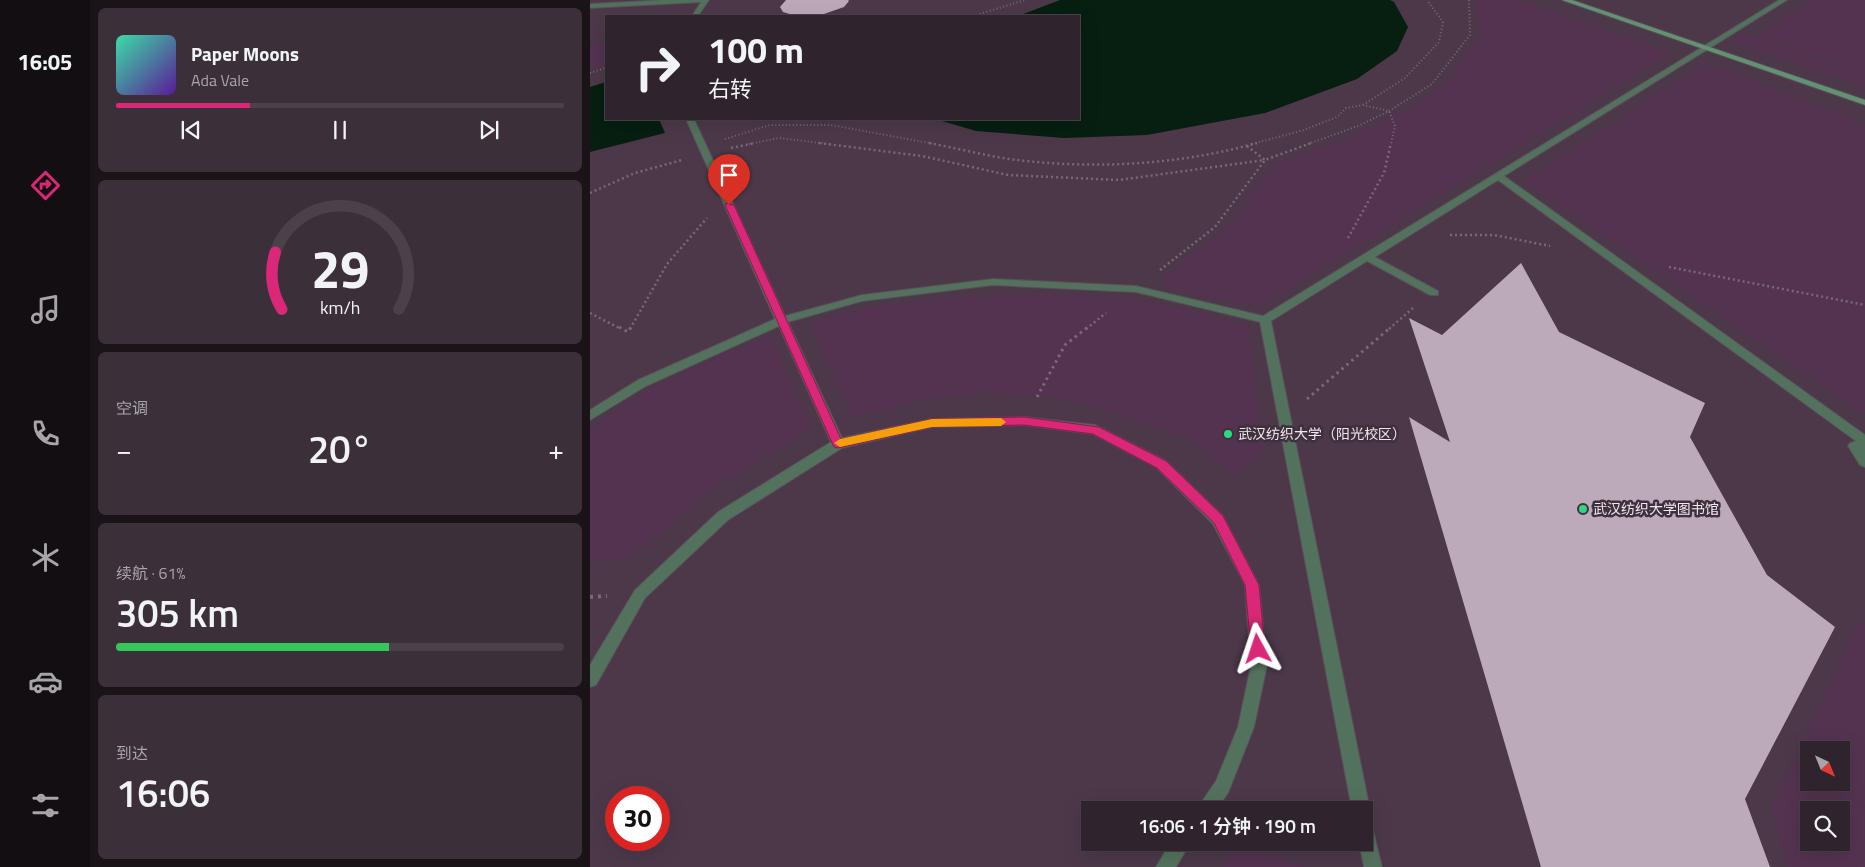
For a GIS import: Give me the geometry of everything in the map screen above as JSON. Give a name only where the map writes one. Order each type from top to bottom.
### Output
[{"type":"main road","points":[[1565,0],[1707,47],[1865,103]]},
{"type":"street","points":[[590,6],[702,0]]},
{"type":"street","points":[[696,15],[706,0]]},
{"type":"street","points":[[590,416],[642,383],[782,320],[862,298],[992,282],[1136,289],[1265,320],[1784,0]]},
{"type":"street","points":[[690,120],[838,444]]},
{"type":"street","points":[[1498,177],[1865,441]]},
{"type":"street","points":[[1367,257],[1434,293]]},
{"type":"street","points":[[1265,320],[1360,801]]},
{"type":"street","points":[[590,680],[640,594],[722,516],[838,444],[932,423],[1024,421],[1095,430],[1161,464],[1218,520],[1252,585],[1259,665],[1246,727],[1222,787],[1212,801]]},
{"type":"street","points":[[1865,446],[1854,446],[1865,462]]},
{"type":"street","points":[[1165,867],[1176,851]]},
{"type":"street","points":[[1370,851],[1373,867]]},
{"type":"path","points":[[976,15],[1025,0]]},
{"type":"path","points":[[1363,106],[1405,78],[1439,42],[1443,22],[1427,0]]},
{"type":"path","points":[[704,150],[779,138],[922,156],[1008,175],[1119,180],[1265,160],[1358,126],[1389,111],[1432,84],[1470,35],[1469,0]]},
{"type":"path","points":[[590,73],[605,68]]},
{"type":"path","points":[[590,193],[635,173],[770,125],[830,125],[1026,161],[1132,165],[1224,152],[1247,146],[1304,130],[1338,117],[1346,108],[1363,106],[1389,111]]},
{"type":"path","points":[[1328,282],[1345,245],[1384,173],[1395,126],[1389,111]]},
{"type":"path","points":[[1247,146],[1265,160]]},
{"type":"path","points":[[1024,421],[1065,345],[1215,226],[1265,160]]},
{"type":"path","points":[[590,313],[628,332],[667,264],[704,220],[729,205]]},
{"type":"path","points":[[1447,235],[1494,235],[1552,246]]},
{"type":"path","points":[[1668,267],[1865,305]]},
{"type":"path","points":[[1284,419],[1418,304]]},
{"type":"shaded area","name":"武汉纺织大学（阳光校区）","points":[[590,0],[1865,0],[1865,867],[590,867]]},
{"type":"shaded area","points":[[1060,0],[1390,0],[1394,2],[1408,27],[1397,51],[1357,79],[1265,113],[1147,135],[1064,138],[976,131],[938,120],[1080,120],[1080,15],[1021,15]]},
{"type":"shaded area","points":[[1477,0],[1519,0],[1671,53],[1259,307],[1165,288],[1163,278],[1233,222],[1273,164],[1349,138],[1418,103],[1451,79],[1480,35]]},
{"type":"shaded area","points":[[1813,0],[1865,0],[1865,70],[1758,36]]},
{"type":"shaded area","points":[[1742,33],[1865,72],[1865,87],[1731,40]]},
{"type":"shaded area","points":[[590,43],[605,44],[605,65],[590,69]]},
{"type":"shaded area","points":[[1706,63],[1852,118],[1865,125],[1865,414],[1523,181]]},
{"type":"shaded area","points":[[605,82],[605,120],[659,120],[665,133],[590,152],[590,87]]},
{"type":"shaded area","points":[[1078,294],[1155,302],[1248,324],[1263,456],[1233,475],[1191,440],[1110,412],[1054,398],[987,392],[925,400],[853,418],[809,323],[869,307],[980,295]]},
{"type":"shaded area","points":[[770,336],[812,430],[712,489],[631,558],[590,561],[590,428],[647,390],[731,350]]},
{"type":"shaded area","points":[[1865,622],[1865,867],[1789,867],[1771,810],[1800,748],[1800,791],[1850,791],[1850,741],[1803,741],[1855,630]]},
{"type":"shaded area","points":[[1234,851],[1266,851],[1303,867],[1223,867]]},
{"type":"building","points":[[786,0],[849,1],[844,7],[821,15],[793,15],[783,12],[780,7]]},
{"type":"building","name":"武汉纺织大学图书馆","points":[[1521,263],[1559,332],[1705,403],[1690,437],[1767,575],[1835,627],[1745,799],[1770,867],[1541,867],[1409,417],[1450,442],[1409,318],[1442,335]]},
{"type":"slow traffic","points":[[840,443],[932,423],[1001,422]]},
{"type":"place","name":"武汉纺织大学（阳光校区）","points":[[1228,434]]},
{"type":"place","name":"武汉纺织大学图书馆","points":[[1583,509]]},
{"type":"route","points":[[729,205],[838,444],[932,423],[1024,421],[1095,430],[1161,464],[1218,520],[1252,585],[1258,649]]}]
